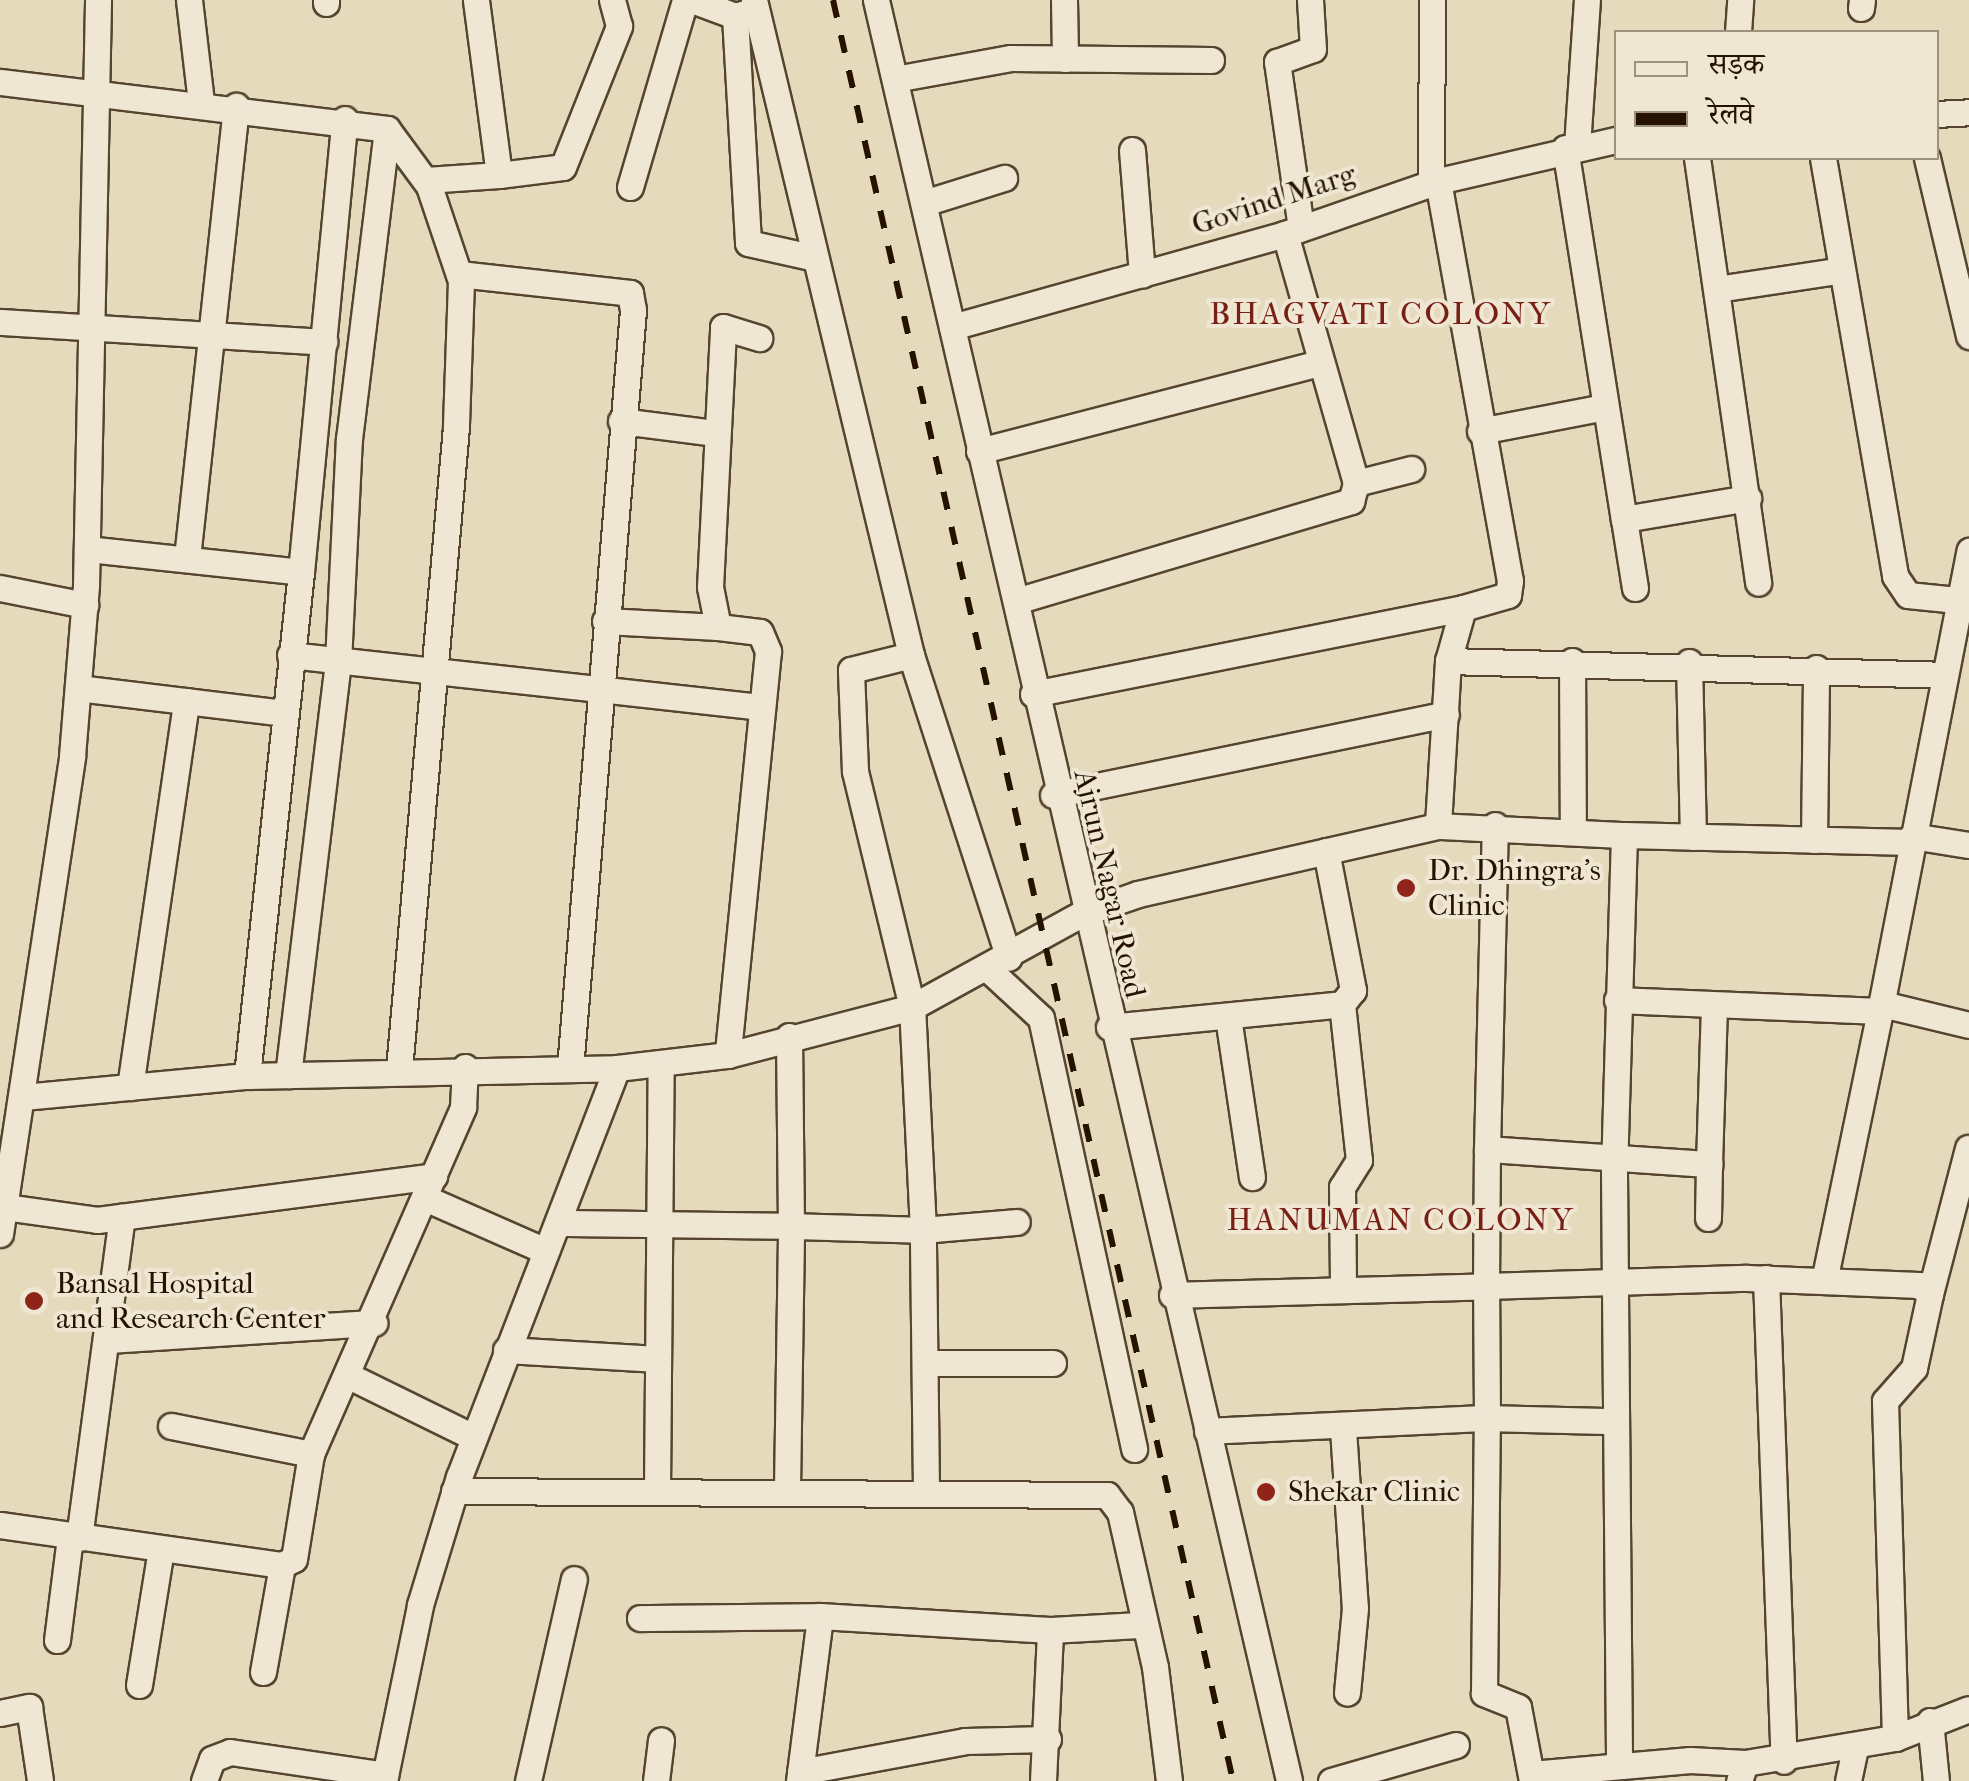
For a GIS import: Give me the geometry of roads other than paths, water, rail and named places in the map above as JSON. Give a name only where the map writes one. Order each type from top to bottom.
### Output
[{"type":"street","points":[[98,0],[94,329],[78,688],[24,1097],[2,1224],[122,1217],[430,1187],[546,1251]]},
{"type":"street","points":[[189,0],[201,102]]},
{"type":"street","points":[[476,0],[499,175]]},
{"type":"street","points":[[612,0],[619,26]]},
{"type":"street","points":[[426,180],[563,168],[632,0]]},
{"type":"street","points":[[630,187],[689,0],[749,9]]},
{"type":"street","name":"Ajrun Nagar Road","points":[[876,0],[1016,601],[1081,914],[1289,1781]]},
{"type":"street","points":[[1064,0],[1066,59]]},
{"type":"street","points":[[1016,601],[1340,512],[1356,483],[1320,364],[1293,231],[1277,62],[1312,48],[1310,0]]},
{"type":"street","points":[[1033,694],[1463,608],[1508,595],[1510,581],[1434,182],[1432,0]]},
{"type":"street","points":[[1587,0],[1571,147],[1606,408],[1636,588]]},
{"type":"street","points":[[1738,30],[1740,0]]},
{"type":"street","points":[[749,9],[815,258],[911,655],[998,964],[1040,1018],[1134,1449]]},
{"type":"street","points":[[749,9],[748,243],[815,258]]},
{"type":"street","points":[[895,80],[1011,58],[1210,60]]},
{"type":"street","points":[[0,82],[346,119],[387,129],[426,180],[458,274],[440,674],[399,1069]]},
{"type":"street","points":[[188,558],[236,106]]},
{"type":"street","points":[[1939,114],[1969,112]]},
{"type":"street","points":[[247,1076],[346,119]]},
{"type":"street","points":[[288,1076],[338,662],[350,439],[387,129]]},
{"type":"street","name":"Govind Marg","points":[[952,327],[1293,231],[1434,182],[1571,147],[1614,140]]},
{"type":"street","points":[[1132,150],[1142,275]]},
{"type":"street","points":[[1696,160],[1758,583]]},
{"type":"street","points":[[1824,160],[1896,576],[1908,595],[1958,600]]},
{"type":"street","points":[[1927,160],[1969,336]]},
{"type":"street","points":[[924,203],[1004,178]]},
{"type":"street","points":[[1716,289],[1842,270]]},
{"type":"street","points":[[458,274],[630,293],[570,1068]]},
{"type":"street","points":[[0,322],[324,342]]},
{"type":"street","points":[[718,626],[715,433],[723,328],[759,338]]},
{"type":"street","points":[[979,450],[1320,364]]},
{"type":"street","points":[[1480,431],[1606,408]]},
{"type":"street","points":[[621,421],[715,433]]},
{"type":"street","points":[[1356,483],[1411,469]]},
{"type":"street","points":[[1624,519],[1748,498]]},
{"type":"street","points":[[87,549],[301,572]]},
{"type":"street","points":[[1825,1277],[1881,1008],[1940,674],[1956,650],[1958,600],[1969,552]]},
{"type":"street","points":[[0,588],[84,604]]},
{"type":"street","points":[[1438,826],[1448,661],[1463,608]]},
{"type":"street","points":[[605,621],[718,626],[760,632],[768,652],[728,1055]]},
{"type":"street","points":[[911,655],[851,670],[856,770],[912,1006],[923,1230],[926,1489]]},
{"type":"street","points":[[290,656],[440,674],[598,683],[762,707]]},
{"type":"street","points":[[1448,661],[1688,662],[1940,674]]},
{"type":"street","points":[[1572,662],[1572,826]]},
{"type":"street","points":[[1688,662],[1693,837]]},
{"type":"street","points":[[1814,840],[1816,668]]},
{"type":"street","points":[[78,688],[285,712]]},
{"type":"street","points":[[130,1087],[186,701]]},
{"type":"street","points":[[1054,796],[1446,714]]},
{"type":"street","points":[[1495,825],[1487,1149],[1484,1693],[1518,1707],[1532,1778],[1618,1761],[1742,1772],[1896,1738],[1930,1721],[1969,1709]]},
{"type":"street","points":[[24,1097],[247,1076],[465,1067],[617,1068],[728,1055],[912,1006],[998,964],[1081,914],[1438,826],[1572,826],[1624,835],[1912,839],[1969,845]]},
{"type":"street","points":[[1618,1761],[1613,1280],[1624,835]]},
{"type":"street","points":[[1326,851],[1353,990],[1342,1004],[1359,1160],[1342,1188],[1342,1288]]},
{"type":"street","points":[[1617,1000],[1881,1008],[1969,1024]]},
{"type":"street","points":[[1109,1027],[1342,1004]]},
{"type":"street","points":[[1708,1218],[1714,1005]]},
{"type":"street","points":[[1228,1017],[1252,1177]]},
{"type":"street","points":[[787,1489],[789,1036]]},
{"type":"street","points":[[657,1489],[661,1063]]},
{"type":"street","points":[[0,1525],[282,1565],[294,1559],[312,1454],[374,1323],[430,1187],[462,1106],[465,1067]]},
{"type":"street","points":[[204,1781],[212,1758],[230,1752],[385,1778],[454,1491],[617,1068]]},
{"type":"street","points":[[1896,1738],[1884,1401],[1914,1368],[1968,1145]]},
{"type":"street","points":[[1487,1149],[1614,1162],[1709,1164]]},
{"type":"street","points":[[57,1640],[108,1340],[122,1217]]},
{"type":"street","points":[[559,1224],[923,1230],[1017,1222]]},
{"type":"street","points":[[1172,1295],[1825,1277],[1930,1294]]},
{"type":"street","points":[[1766,1278],[1784,1761]]},
{"type":"street","points":[[108,1340],[374,1323]]},
{"type":"street","points":[[506,1350],[658,1359]]},
{"type":"street","points":[[926,1363],[1052,1363]]},
{"type":"street","points":[[348,1375],[473,1437]]},
{"type":"street","points":[[1207,1431],[1343,1428],[1486,1418],[1613,1421]]},
{"type":"street","points":[[171,1426],[312,1454]]},
{"type":"street","points":[[1343,1428],[1355,1608],[1347,1693]]},
{"type":"street","points":[[454,1491],[926,1489],[1107,1495],[1120,1512],[1140,1625],[1155,1668],[1170,1781]]},
{"type":"street","points":[[139,1685],[161,1549]]},
{"type":"street","points":[[263,1672],[282,1565]]},
{"type":"street","points":[[528,1781],[574,1578]]},
{"type":"street","points":[[640,1618],[820,1616],[1050,1630],[1140,1625]]},
{"type":"street","points":[[820,1616],[800,1776],[965,1741],[1048,1739]]},
{"type":"street","points":[[1043,1781],[1048,1739],[1050,1630]]},
{"type":"street","points":[[0,1713],[29,1707],[40,1781]]},
{"type":"street","points":[[1930,1721],[1936,1781]]},
{"type":"street","points":[[656,1781],[662,1740]]},
{"type":"street","points":[[1331,1781],[1456,1745]]},
{"type":"street","points":[[1848,1781],[1854,1747]]},
{"type":"railway","points":[[833,0],[1233,1781]]},
{"type":"place","name":"Dr. Dhingra's Clinic","points":[[1406,888]]},
{"type":"place","name":"Bansal Hospital and Research Center","points":[[34,1301]]},
{"type":"place","name":"Shekar Clinic","points":[[1266,1492]]},
{"type":"district","name":"BHAGVATI COLONY","points":[[1381,314]]},
{"type":"district","name":"HANUMAN COLONY","points":[[1401,1220]]}]
